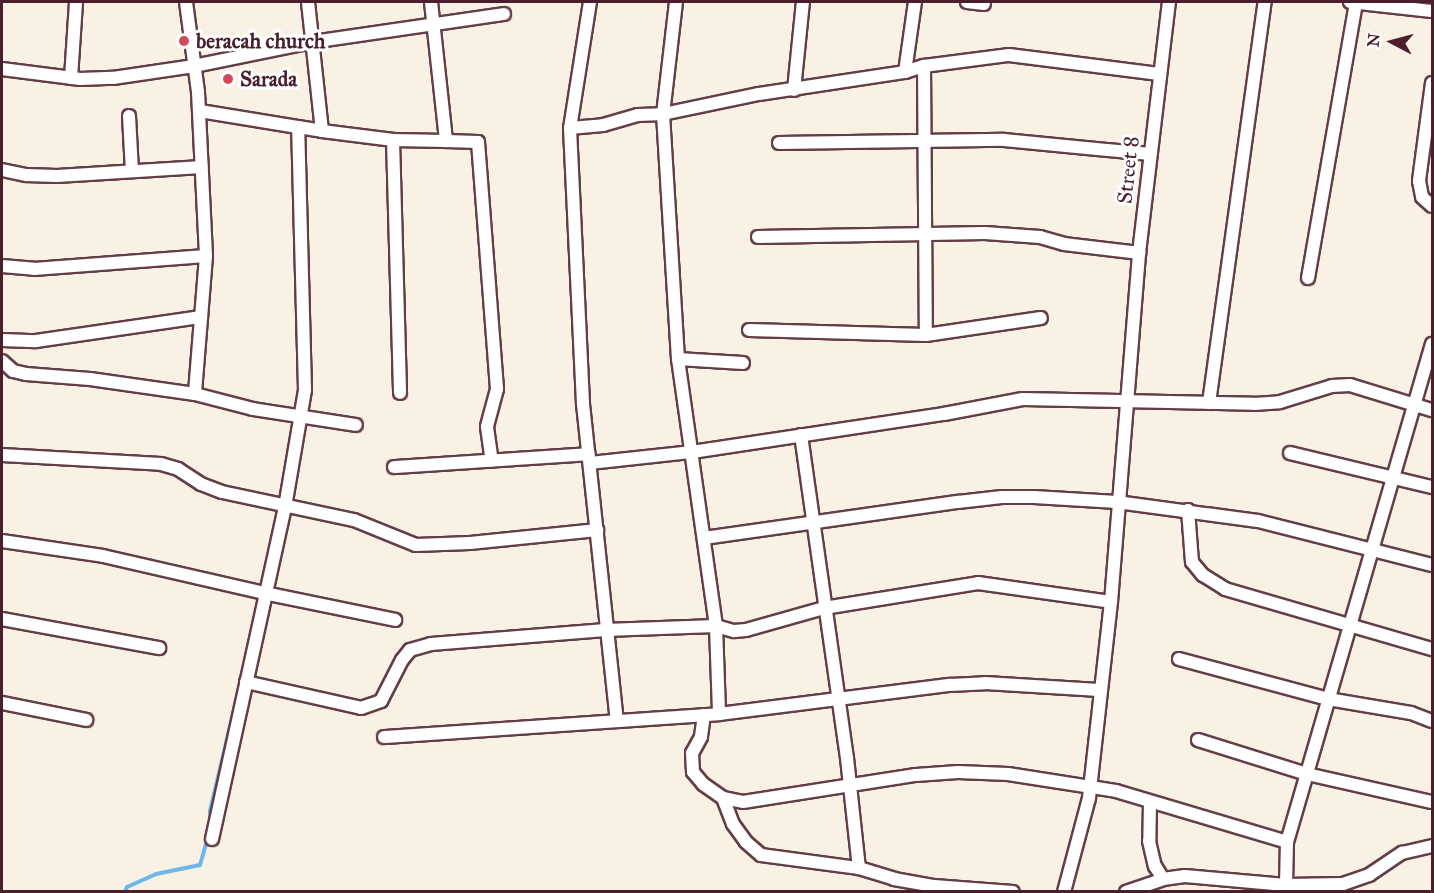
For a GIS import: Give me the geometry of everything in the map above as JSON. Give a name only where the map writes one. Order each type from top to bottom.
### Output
[{"type":"street","points":[[71,78],[76,2]]},
{"type":"street","points":[[186,2],[200,111],[206,256],[195,393]]},
{"type":"street","points":[[308,2],[322,131]]},
{"type":"street","points":[[431,2],[446,141]]},
{"type":"street","points":[[590,2],[570,128],[583,404],[616,720]]},
{"type":"street","points":[[676,2],[663,114],[678,359],[716,626],[719,714]]},
{"type":"street","points":[[794,90],[803,2]]},
{"type":"street","points":[[905,72],[915,2]]},
{"type":"street","points":[[967,2],[984,4]]},
{"type":"street","name":"Street 8","points":[[1064,891],[1084,824],[1090,787],[1099,690],[1112,602],[1139,253],[1169,2]]},
{"type":"street","points":[[1209,403],[1265,2]]},
{"type":"street","points":[[1350,2],[1432,11]]},
{"type":"street","points":[[1308,278],[1356,2]]},
{"type":"street","points":[[2,69],[71,78],[113,78],[194,66],[312,42],[504,14]]},
{"type":"street","points":[[570,128],[603,125],[638,115],[663,114],[759,94],[905,72],[924,66],[1009,56],[1159,74]]},
{"type":"street","points":[[924,66],[926,334]]},
{"type":"street","points":[[1432,82],[1430,119],[1424,136],[1419,189],[1422,197],[1432,206]]},
{"type":"street","points":[[200,111],[393,140],[478,142],[497,390],[487,427],[492,460]]},
{"type":"street","points":[[129,116],[132,171]]},
{"type":"street","points":[[212,839],[246,682],[262,593],[285,507],[305,390],[298,127]]},
{"type":"street","points":[[393,140],[400,393]]},
{"type":"street","points":[[779,143],[1004,140],[1150,154]]},
{"type":"street","points":[[2,170],[26,175],[57,176],[202,167]]},
{"type":"street","points":[[758,237],[926,236],[985,233],[1040,237],[1064,244],[1139,253]]},
{"type":"street","points":[[2,266],[34,269],[206,256]]},
{"type":"street","points":[[2,340],[36,341],[201,317]]},
{"type":"street","points":[[749,330],[926,334],[1041,318]]},
{"type":"street","points":[[1287,885],[1287,842],[1432,344]]},
{"type":"street","points":[[678,359],[743,363]]},
{"type":"street","points":[[2,361],[13,371],[26,374],[90,379],[195,393],[301,418],[356,425]]},
{"type":"street","points":[[394,467],[492,460],[589,459],[692,452],[944,414],[1023,399],[1127,403],[1280,402],[1332,386],[1350,385],[1432,410]]},
{"type":"street","points":[[801,435],[838,697],[859,868]]},
{"type":"street","points":[[1290,453],[1432,487]]},
{"type":"street","points":[[2,455],[161,464],[178,469],[201,484],[222,492],[354,520],[416,545],[470,543],[597,530]]},
{"type":"street","points":[[704,538],[1002,497],[1118,502],[1258,520],[1432,565]]},
{"type":"street","points":[[1188,510],[1192,562],[1203,575],[1225,589],[1432,650]]},
{"type":"street","points":[[2,541],[103,556],[262,593],[395,620]]},
{"type":"street","points":[[246,682],[361,708],[381,701],[402,660],[410,650],[421,646],[605,630],[716,626],[734,631],[746,630],[824,608],[978,583],[1112,602]]},
{"type":"street","points":[[2,619],[159,648]]},
{"type":"street","points":[[1179,659],[1328,699],[1411,713],[1432,721]]},
{"type":"street","points":[[384,737],[719,714],[838,697],[985,683],[1099,690]]},
{"type":"street","points":[[2,703],[86,720]]},
{"type":"street","points":[[704,715],[701,737],[692,753],[693,772],[723,798],[743,802],[849,783],[958,772],[1008,774],[1116,791],[1287,842]]},
{"type":"street","points":[[1198,740],[1307,774],[1431,802]]},
{"type":"street","points":[[723,798],[733,824],[757,853],[859,868],[894,879],[934,886],[1013,891]]},
{"type":"street","points":[[1150,802],[1149,841],[1155,866],[1163,879]]},
{"type":"street","points":[[1126,891],[1163,879],[1185,876],[1287,885],[1349,882],[1369,875],[1402,853],[1432,846]]},
{"type":"waterway","points":[[211,821],[210,811],[244,667]]},
{"type":"waterway","points":[[125,892],[127,887],[156,874],[200,865],[208,837]]},
{"type":"place","name":"beracah church","points":[[184,41]]},
{"type":"place","name":"Sarada","points":[[228,79]]}]
